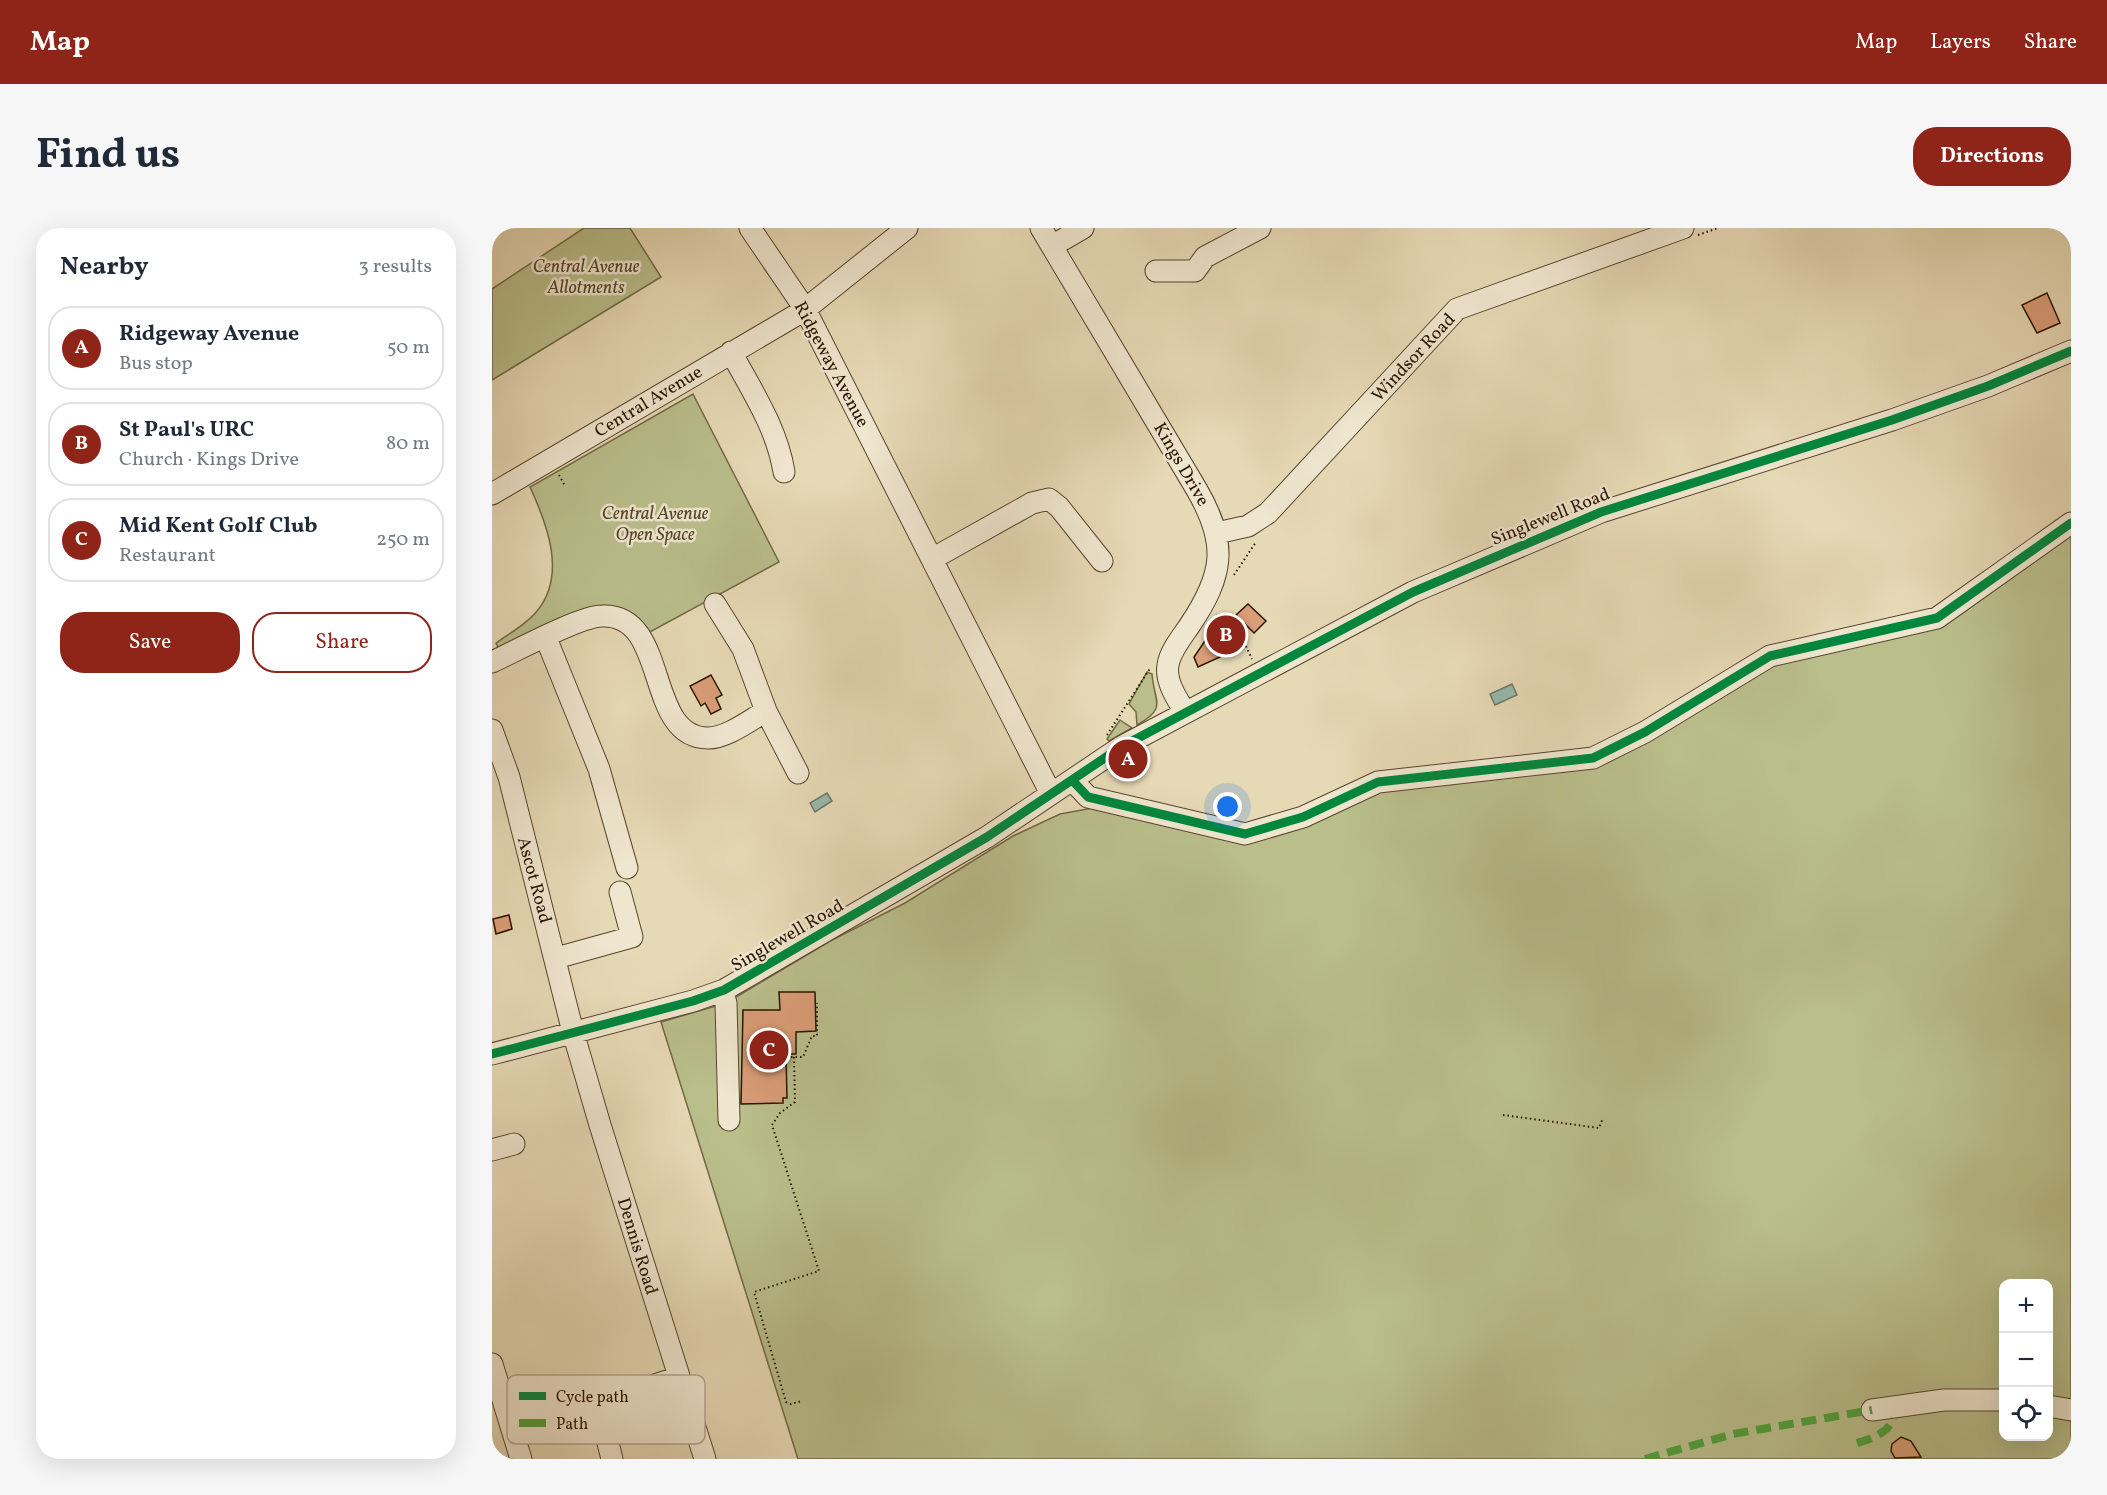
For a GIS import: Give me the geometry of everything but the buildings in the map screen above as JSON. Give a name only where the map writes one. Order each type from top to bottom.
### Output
[{"type":"street","name":"Ridgeway Avenue","points":[[750,228],[805,309],[1051,794]]},
{"type":"street","name":"Central Avenue","points":[[492,494],[537,475],[731,352],[805,309],[907,228]]},
{"type":"street","points":[[1046,237],[1083,228]]},
{"type":"street","points":[[1156,271],[1195,271],[1205,257],[1260,228]]},
{"type":"street","name":"Windsor Road","points":[[1217,533],[1248,526],[1268,513],[1456,309],[1690,232]]},
{"type":"street","name":"Kings Drive","points":[[1046,237],[1203,499],[1217,533],[1220,555],[1216,576],[1168,667],[1172,687],[1185,712]]},
{"type":"street","name":"Singlewell Road","points":[[492,1054],[722,991],[987,837],[1114,751],[1380,608],[1554,531],[1668,489],[1920,411],[1988,386],[2071,351]]},
{"type":"street","points":[[731,352],[773,430],[781,451],[784,472]]},
{"type":"street","points":[[932,559],[1032,503],[1049,499],[1059,507],[1102,561]]},
{"type":"street","points":[[1072,780],[1088,797],[1245,834],[1303,817],[1378,782],[1593,758],[1645,732],[1770,656],[1938,618],[2071,523]]},
{"type":"street","points":[[715,604],[743,649],[766,711],[798,773]]},
{"type":"street","points":[[492,662],[590,618],[612,616],[623,620],[642,640],[649,653],[672,717],[688,731],[699,736],[714,737],[766,711]]},
{"type":"street","points":[[546,638],[599,769],[627,868]]},
{"type":"street","name":"Ascot Road","points":[[492,730],[500,780],[556,958],[573,1032]]},
{"type":"street","points":[[556,958],[632,937],[620,892]]},
{"type":"street","points":[[722,991],[726,1003],[729,1120]]},
{"type":"street","name":"Dennis Road","points":[[573,1032],[678,1375]]},
{"type":"street","points":[[492,1150],[514,1144]]},
{"type":"street","points":[[492,1364],[507,1413]]},
{"type":"street","points":[[1872,1410],[1901,1411],[1973,1398],[1999,1400]]},
{"type":"street","points":[[2053,1407],[2071,1410]]},
{"type":"street","points":[[516,1444],[521,1459]]},
{"type":"street","points":[[608,1444],[612,1459]]},
{"type":"street","name":"Dennis Road","points":[[700,1444],[705,1459]]},
{"type":"path","points":[[1690,232],[1718,228]]},
{"type":"path","points":[[1231,579],[1262,536]]},
{"type":"path","points":[[1210,612],[1226,622]]},
{"type":"path","points":[[1242,638],[1254,664]]},
{"type":"path","points":[[1107,735],[1152,666],[1153,673]]},
{"type":"path","points":[[782,1057],[803,1057],[812,1036],[817,1036],[817,1003]]},
{"type":"path","points":[[794,1057],[795,1102],[780,1113],[772,1125],[819,1271],[754,1292],[786,1402],[790,1404],[802,1401]]},
{"type":"path","points":[[1503,1115],[1599,1128],[1603,1118]]},
{"type":"green space","name":"Central Avenue Allotments","points":[[584,228],[630,228],[661,277],[492,380],[492,289]]},
{"type":"green space","name":"Central Avenue Open Space","points":[[693,394],[779,562],[648,633],[631,615],[606,607],[500,651],[496,643],[533,616],[546,597],[551,582],[551,549],[548,533],[530,487]]},
{"type":"green space","points":[[2071,527],[2071,1459],[798,1459],[661,1022],[726,1003],[832,940],[905,903],[1013,836],[1060,814],[1093,808],[1213,836],[1381,790],[1550,768],[1763,666],[1908,635]]},
{"type":"green space","points":[[1147,672],[1152,674],[1157,704],[1153,714],[1137,725],[1136,712],[1129,704]]},
{"type":"green space","points":[[1120,720],[1132,728],[1109,741],[1107,739]]},
{"type":"water","points":[[1512,684],[1517,695],[1495,705],[1490,694]]},
{"type":"water","points":[[827,793],[832,801],[815,812],[810,803]]},
{"type":"marked path","points":[[1645,1459],[1733,1434],[1872,1410]]},
{"type":"marked path","points":[[1857,1443],[1883,1432],[1894,1418]]},
{"type":"cycle path","points":[[492,1054],[693,1001],[724,990],[987,837],[1121,747],[1413,592],[1601,512],[1892,420],[1988,386],[2071,351]]},
{"type":"cycle path","points":[[1072,780],[1088,797],[1245,834],[1303,817],[1378,782],[1593,758],[1645,732],[1770,656],[1937,618],[2071,523]]},
{"type":"place","name":"St Paul's URC","points":[[1226,635]]},
{"type":"place","name":"Ridgeway Avenue","points":[[1128,759]]},
{"type":"place","name":"Mid Kent Golf Club","points":[[769,1050]]}]
